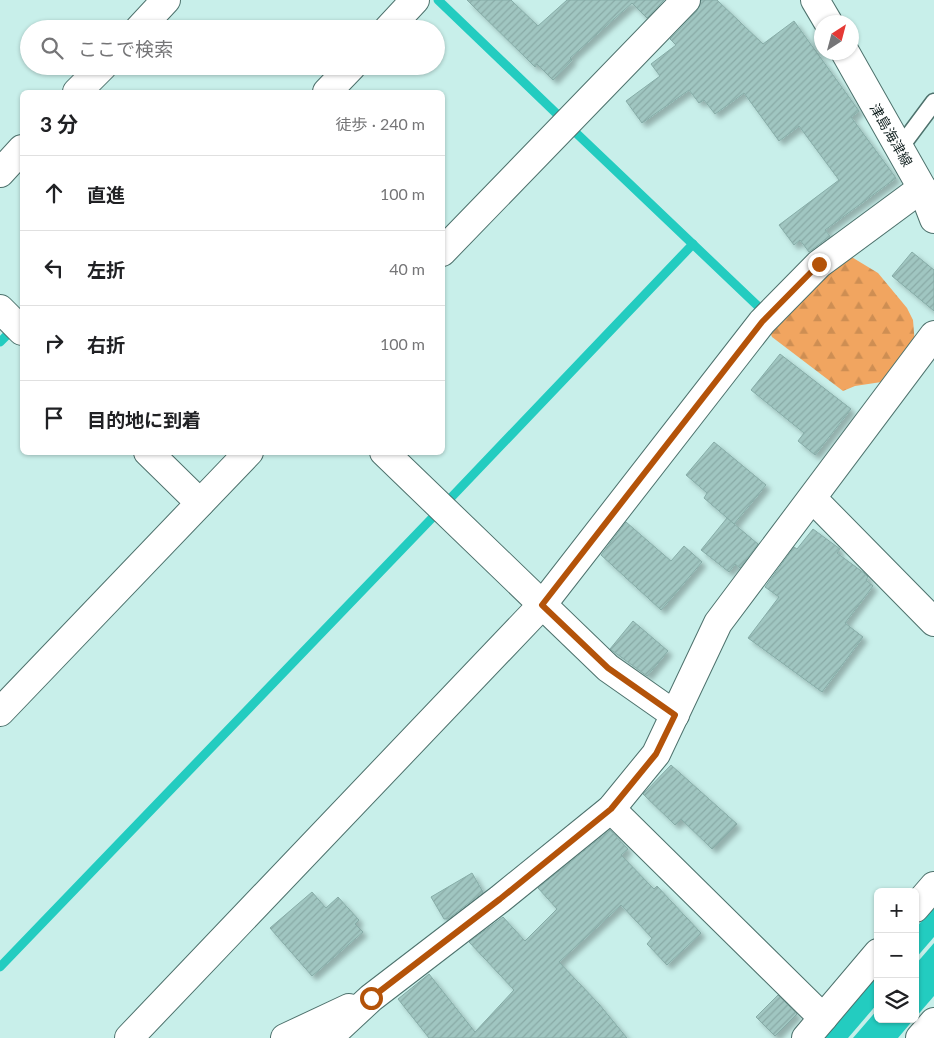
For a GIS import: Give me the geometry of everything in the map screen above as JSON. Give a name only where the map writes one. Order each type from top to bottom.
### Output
[{"type":"street","points":[[147,20],[166,0]]},
{"type":"street","points":[[396,20],[415,0]]},
{"type":"street","points":[[445,249],[686,0]]},
{"type":"street","points":[[815,0],[824,15]]},
{"type":"street","name":"津島海津線","points":[[849,60],[922,188],[934,219]]},
{"type":"street","points":[[79,90],[93,75]]},
{"type":"street","points":[[329,90],[343,75]]},
{"type":"street","points":[[0,173],[20,151]]},
{"type":"street","points":[[129,1038],[542,605],[762,322],[819,264],[922,188]]},
{"type":"street","points":[[0,309],[20,329]]},
{"type":"street","points":[[328,1038],[371,998],[500,899],[611,809],[656,754],[718,623],[934,335]]},
{"type":"street","points":[[151,455],[200,503]]},
{"type":"street","points":[[0,712],[246,455]]},
{"type":"street","points":[[387,455],[608,668],[675,715]]},
{"type":"street","points":[[812,499],[934,622]]},
{"type":"street","points":[[611,809],[823,1018]]},
{"type":"street","points":[[919,903],[934,886]]},
{"type":"street","points":[[806,1038],[874,958]]},
{"type":"street","points":[[285,1038],[371,998]]},
{"type":"street","points":[[920,1038],[934,1022]]},
{"type":"lane","points":[[899,149],[934,102]]},
{"type":"green space","points":[[845,253],[878,273],[907,308],[913,320],[915,345],[888,381],[855,386],[843,391],[772,337],[767,325]]},
{"type":"water","points":[[934,906],[934,937],[919,954],[919,933],[919,924]]},
{"type":"water","points":[[934,943],[934,996],[919,1013],[919,978],[919,960]]},
{"type":"water","points":[[874,978],[874,1008],[848,1038],[824,1038]]},
{"type":"water","points":[[874,1014],[874,1023],[911,1023],[898,1038],[853,1038]]},
{"type":"building","points":[[467,0],[511,0],[538,26],[567,0],[664,0],[647,18],[632,3],[570,58],[572,60],[553,80],[537,64],[535,67]]},
{"type":"building","points":[[701,0],[717,0],[763,44],[794,21],[814,49],[814,60],[822,60],[859,111],[851,117],[896,178],[825,230],[830,236],[809,252],[800,240],[794,245],[779,225],[839,180],[799,126],[779,141],[744,93],[715,114],[704,100],[699,103],[689,90],[642,123],[626,101],[660,76],[651,64],[676,45],[670,39],[697,11]]},
{"type":"building","points":[[912,252],[934,270],[934,311],[892,276]]},
{"type":"building","points":[[780,354],[851,409],[815,455],[798,441],[804,433],[751,390]]},
{"type":"building","points":[[714,442],[766,485],[734,524],[704,498],[707,493],[686,475]]},
{"type":"building","points":[[727,518],[758,544],[740,568],[735,564],[729,572],[701,550]]},
{"type":"building","points":[[626,522],[671,561],[684,546],[702,562],[661,610],[601,555]]},
{"type":"building","points":[[813,529],[840,549],[837,553],[864,573],[868,577],[866,580],[873,586],[845,623],[863,637],[822,692],[748,638],[779,597],[765,587],[794,547],[797,549]]},
{"type":"building","points":[[633,621],[668,651],[647,676],[610,649]]},
{"type":"building","points":[[671,765],[737,824],[712,849],[681,819],[675,825],[643,794]]},
{"type":"building","points":[[610,830],[628,849],[621,855],[654,889],[657,886],[701,933],[667,965],[647,944],[652,938],[621,905],[559,962],[599,1004],[627,1038],[429,1038],[398,999],[429,974],[475,1032],[514,990],[469,942],[503,917],[525,941],[557,909],[538,888]]},
{"type":"building","points":[[472,873],[483,892],[448,919],[444,919],[431,897]]},
{"type":"building","points":[[312,892],[326,908],[338,897],[359,920],[355,924],[363,932],[312,976],[270,928]]},
{"type":"building","points":[[778,995],[797,1014],[775,1036],[756,1017]]},
{"type":"waterway","points":[[438,0],[559,116]]},
{"type":"waterway","points":[[573,130],[762,310]]},
{"type":"waterway","points":[[444,505],[693,244]]},
{"type":"waterway","points":[[0,342],[13,329]]},
{"type":"waterway","points":[[0,967],[434,516]]},
{"type":"route","points":[[371,998],[500,899],[611,809],[656,754],[675,715],[608,668],[542,605],[762,322],[819,264]]}]
